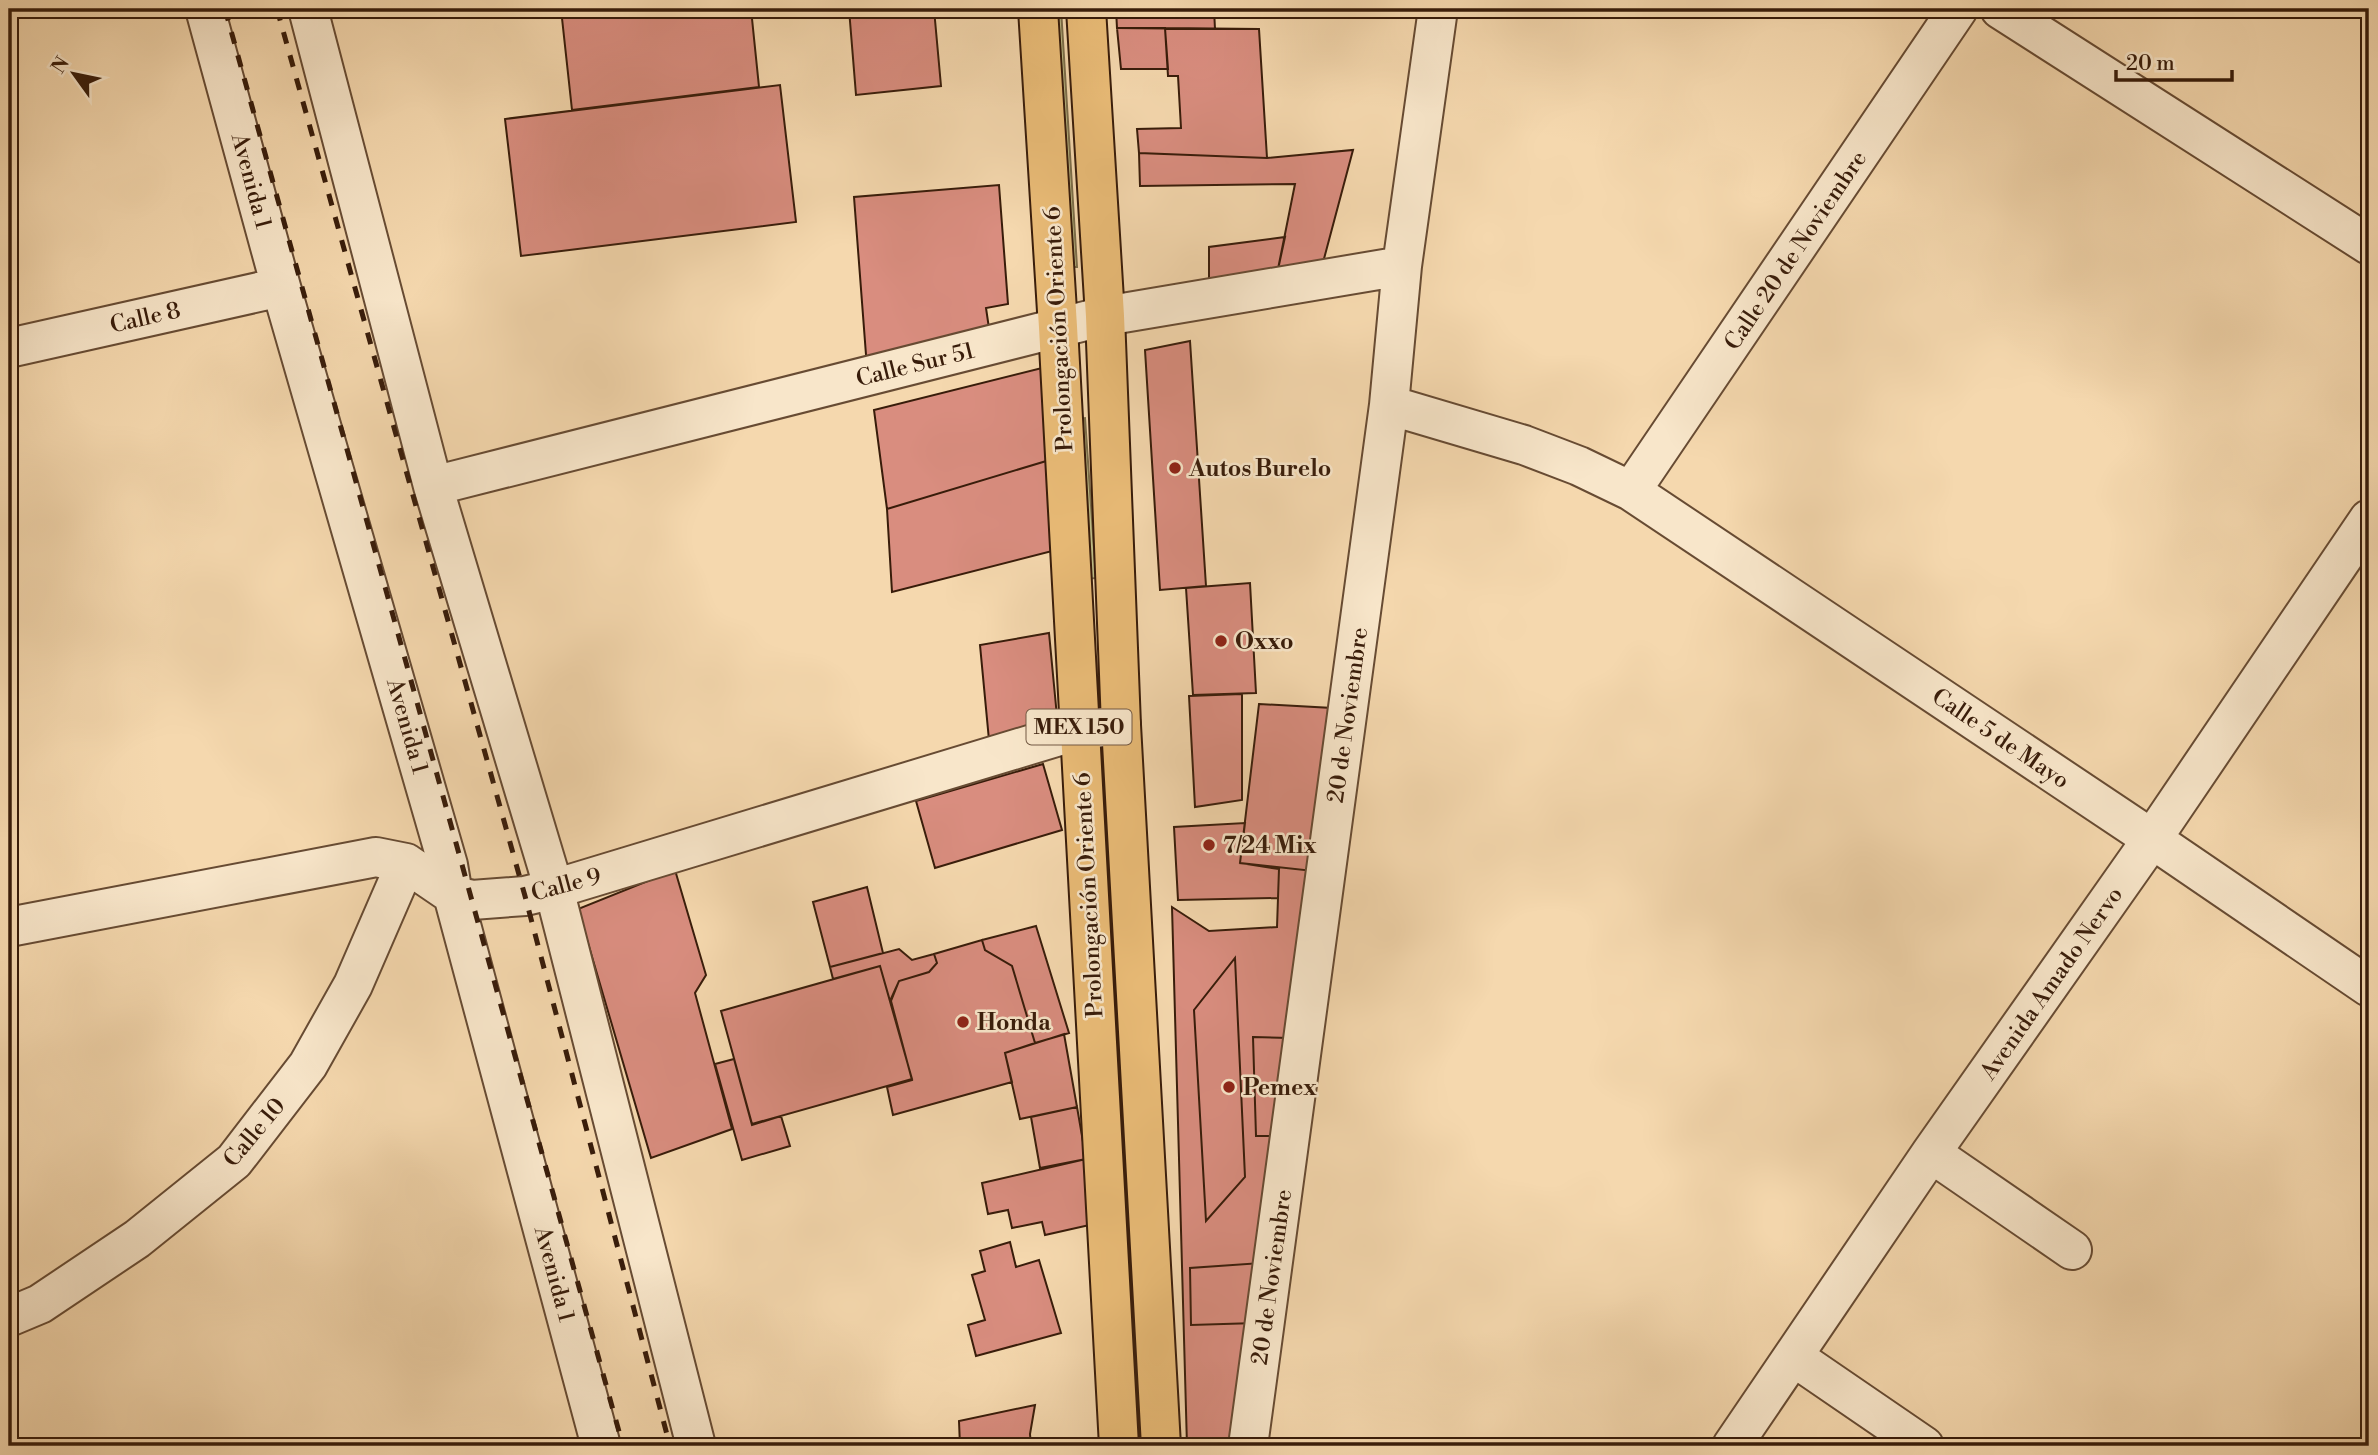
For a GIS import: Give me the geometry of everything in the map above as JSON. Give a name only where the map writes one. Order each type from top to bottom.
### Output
[{"type":"main road","name":"Prolongación Oriente 6","points":[[1038,9],[1119,1446]]},
{"type":"main road","name":"Prolongación Oriente 6","points":[[1086,9],[1105,316],[1121,725],[1161,1446]]},
{"type":"street","name":"Avenida 1","points":[[205,9],[281,287],[448,865],[453,895],[601,1446]]},
{"type":"street","points":[[308,9],[433,486],[554,889],[695,1446]]},
{"type":"street","name":"20 de Noviembre","points":[[1248,1446],[1389,405],[1402,266],[1438,9]]},
{"type":"street","name":"Calle 20 de Noviembre","points":[[1631,491],[1958,9]]},
{"type":"street","points":[[2000,9],[2369,245]]},
{"type":"street","name":"Calle Sur 51","points":[[433,486],[1105,316],[1402,266]]},
{"type":"street","name":"Calle 8","points":[[9,348],[281,287]]},
{"type":"street","points":[[1389,405],[1524,444],[1631,491]]},
{"type":"street","name":"Calle 5 de Mayo","points":[[1631,491],[2369,987]]},
{"type":"street","name":"Avenida Amado Nervo","points":[[1732,1446],[1931,1153],[2152,839],[2369,519]]},
{"type":"street","name":"Calle 9","points":[[9,928],[376,857],[406,863],[453,895],[472,900],[525,896],[1079,730],[1121,725]]},
{"type":"street","name":"Calle 10","points":[[9,1317],[40,1304],[137,1238],[234,1161],[308,1065],[353,985],[406,863]]},
{"type":"street","points":[[1931,1153],[2072,1250]]},
{"type":"street","points":[[1794,1356],[1924,1446]]},
{"type":"shaded area","points":[[1053,9],[1061,9],[1077,267],[1068,267]]},
{"type":"shaded area","points":[[1085,418],[1096,578],[1088,579],[1077,419]]},
{"type":"shaded area","points":[[1108,794],[1143,1446],[1136,1446],[1097,795]]},
{"type":"building","points":[[561,9],[751,9],[759,87],[572,110]]},
{"type":"building","points":[[849,9],[934,9],[941,86],[856,95]]},
{"type":"building","points":[[1116,9],[1214,9],[1215,29],[1117,28]]},
{"type":"building","points":[[1117,28],[1165,28],[1168,69],[1121,69]]},
{"type":"building","points":[[1165,28],[1259,29],[1267,158],[1139,153],[1137,129],[1181,128],[1178,76],[1168,76]]},
{"type":"building","points":[[780,85],[796,222],[521,256],[505,119]]},
{"type":"building","points":[[1353,150],[1321,270],[1277,274],[1295,184],[1140,186],[1139,153],[1267,158]]},
{"type":"building","points":[[999,185],[1008,304],[986,308],[990,335],[867,368],[854,197]]},
{"type":"building","points":[[1285,237],[1277,274],[1209,283],[1209,247]]},
{"type":"building","name":"Autos Burelo","points":[[1190,341],[1206,586],[1160,590],[1145,350]]},
{"type":"building","points":[[1046,367],[1053,459],[887,509],[874,410]]},
{"type":"building","points":[[1053,459],[1060,549],[892,592],[887,509]]},
{"type":"building","name":"Oxxo","points":[[1250,583],[1256,693],[1193,695],[1186,588]]},
{"type":"building","points":[[1049,633],[1058,727],[989,740],[980,645]]},
{"type":"building","points":[[1242,694],[1242,800],[1195,807],[1189,696]]},
{"type":"building","points":[[1259,704],[1332,708],[1313,871],[1240,863]]},
{"type":"building","name":"Pemex","points":[[1259,704],[1332,708],[1238,1446],[1187,1446],[1172,907],[1209,931],[1277,927],[1279,869],[1240,863]]},
{"type":"building","points":[[1043,764],[1062,830],[935,868],[916,801]]},
{"type":"building","name":"7/24 Mix","points":[[1245,823],[1240,863],[1279,869],[1278,898],[1178,900],[1174,827]]},
{"type":"building","points":[[675,870],[706,975],[695,993],[732,1129],[651,1158],[578,909]]},
{"type":"building","points":[[867,887],[883,953],[830,967],[813,902]]},
{"type":"building","points":[[1036,926],[1069,1033],[1035,1043],[1012,966],[985,950],[982,940]]},
{"type":"building","name":"Honda","points":[[982,940],[985,950],[1012,966],[1035,1043],[1005,1053],[1012,1082],[893,1115],[887,1087],[912,1080],[891,1001],[899,981],[929,972],[937,963],[934,954]]},
{"type":"building","points":[[899,949],[912,960],[934,954],[937,963],[929,972],[899,981],[890,1001],[880,966],[833,979],[830,967]]},
{"type":"building","points":[[1235,958],[1245,1177],[1206,1221],[1194,1010]]},
{"type":"building","points":[[880,966],[912,1079],[752,1124],[721,1011]]},
{"type":"building","points":[[1064,1034],[1077,1107],[1020,1119],[1005,1053]]},
{"type":"building","points":[[1253,1037],[1289,1038],[1275,1136],[1256,1136]]},
{"type":"building","points":[[734,1059],[752,1125],[781,1116],[790,1146],[742,1160],[715,1064]]},
{"type":"building","points":[[1077,1107],[1086,1159],[1040,1168],[1031,1117]]},
{"type":"building","points":[[1086,1159],[1094,1224],[1045,1235],[1042,1222],[1012,1228],[1008,1210],[988,1214],[982,1183]]},
{"type":"building","points":[[1010,1242],[1016,1267],[1039,1260],[1061,1333],[976,1356],[968,1325],[985,1320],[972,1275],[985,1271],[980,1251]]},
{"type":"building","points":[[1261,1263],[1256,1323],[1191,1325],[1190,1268]]},
{"type":"building","points":[[1035,1405],[1030,1434],[1031,1446],[960,1446],[959,1421]]},
{"type":"railway","points":[[225,9],[623,1446]]},
{"type":"railway","points":[[277,9],[525,896],[670,1446]]},
{"type":"place","name":"Autos Burelo","points":[[1175,468]]},
{"type":"place","name":"Oxxo","points":[[1221,641]]},
{"type":"place","name":"7/24 Mix","points":[[1209,845]]},
{"type":"place","name":"Honda","points":[[963,1022]]},
{"type":"place","name":"Pemex","points":[[1229,1087]]}]
